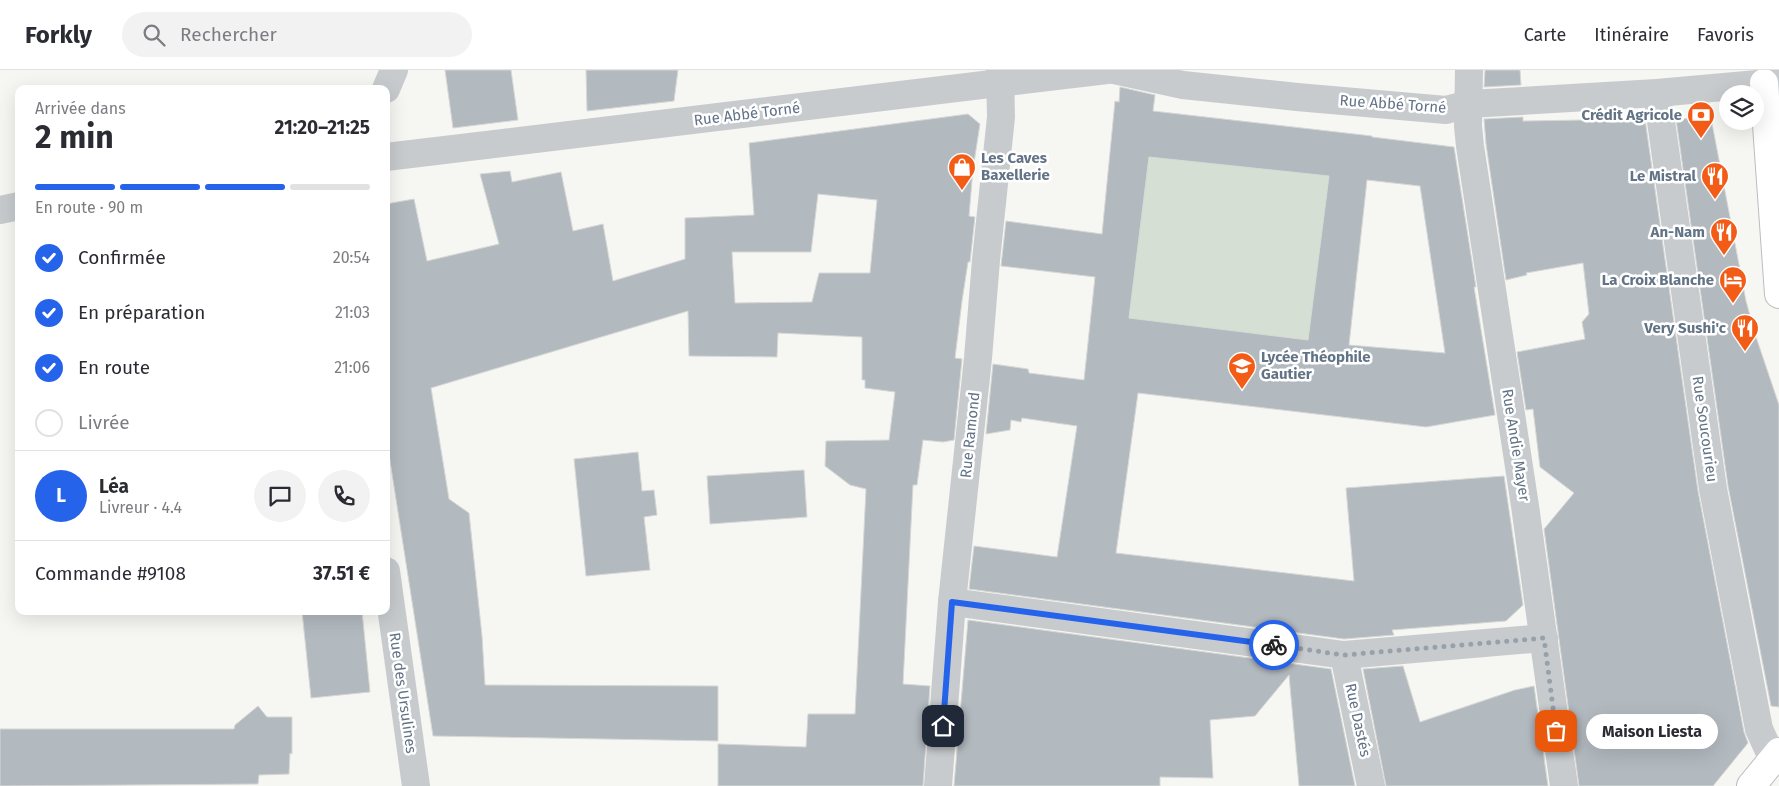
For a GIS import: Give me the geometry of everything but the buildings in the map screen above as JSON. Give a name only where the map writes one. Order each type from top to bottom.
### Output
[{"type":"main road","points":[[1769,77],[1770,152],[1779,294]]},
{"type":"main road","points":[[1751,786],[1776,756]]},
{"type":"street","points":[[388,85],[394,70]]},
{"type":"street","name":"Rue Abbé Torné","points":[[390,155],[1000,77],[1107,70]]},
{"type":"street","name":"Rue Abbé Torné","points":[[1114,70],[1183,85],[1446,110],[1469,104],[1657,93],[1769,77]]},
{"type":"street","name":"Rue Andie Mayer","points":[[1469,70],[1468,126],[1470,146],[1544,638],[1564,786]]},
{"type":"street","name":"Rue Ramond","points":[[938,786],[952,602],[1002,117],[1000,77]]},
{"type":"street","name":"Rue Soucourieu","points":[[1657,93],[1713,489],[1759,729],[1776,756]]},
{"type":"street","points":[[0,210],[15,207]]},
{"type":"street","name":"Rue des Ursulines","points":[[390,600],[416,786]]},
{"type":"street","points":[[952,602],[1344,655],[1544,638]]},
{"type":"street","name":"Rue Dastés","points":[[1344,655],[1371,786]]},
{"type":"shaded area","points":[[1149,157],[1329,176],[1308,340],[1129,318]]},
{"type":"way so far","points":[[1274,645],[1344,655],[1544,638],[1556,731]]},
{"type":"place","name":"Crédit Agricole","points":[[1701,139]]},
{"type":"place","name":"Les Caves Baxellerie","points":[[962,191]]},
{"type":"place","name":"Le Mistral","points":[[1715,200]]},
{"type":"place","name":"An-Nam","points":[[1724,256]]},
{"type":"place","name":"La Croix Blanche","points":[[1733,304]]},
{"type":"place","name":"Very Sushi'c","points":[[1745,352]]},
{"type":"place","name":"Lycée Théophile Gautier","points":[[1242,390]]},
{"type":"place","name":"Maison Liesta","points":[[1556,731]]},
{"type":"route","points":[[943,726],[952,602],[1274,645]]}]
